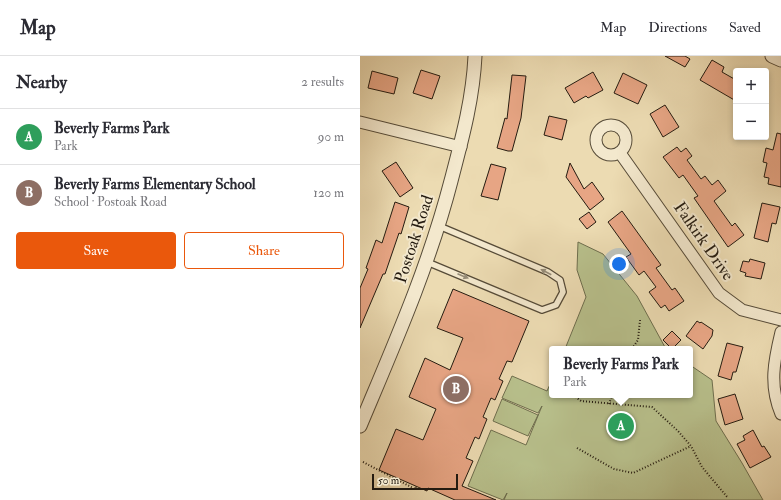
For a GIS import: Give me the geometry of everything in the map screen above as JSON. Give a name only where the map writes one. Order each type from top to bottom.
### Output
[{"type":"street","name":"Postoak Road","points":[[360,426],[415,295],[427,262],[461,147],[474,83],[475,56]]},
{"type":"street","points":[[772,56],[781,60]]},
{"type":"street","points":[[360,122],[461,147]]},
{"type":"street","name":"Falkirk Drive","points":[[620,153],[719,294],[742,310],[781,320]]},
{"type":"street","points":[[781,332],[773,373],[775,400],[781,414]]},
{"type":"lane","points":[[427,262],[542,310],[556,306],[563,292],[560,280],[548,272],[438,226]]},
{"type":"path","points":[[634,346],[638,340],[640,320]]},
{"type":"path","points":[[577,398],[581,401],[652,407],[678,431],[691,446],[702,467],[728,498]]},
{"type":"path","points":[[609,404],[611,398]]},
{"type":"path","points":[[577,448],[614,469],[633,473],[691,446]]},
{"type":"path","points":[[363,462],[414,489],[416,486]]},
{"type":"green space","points":[[578,242],[603,254],[637,296],[664,346],[566,346],[586,297],[577,270]]},
{"type":"green space","points":[[693,367],[712,380],[716,421],[763,500],[504,500],[507,493],[503,500],[468,486],[491,430],[526,445],[542,406],[538,413],[502,398],[512,376],[547,391],[549,387],[549,398],[693,398]]},
{"type":"green space","points":[[502,399],[538,415],[528,436],[493,421]]},
{"type":"building","points":[[665,56],[685,56],[690,59],[685,67]]},
{"type":"building","points":[[712,60],[724,67],[722,72],[733,78],[733,99],[700,80]]},
{"type":"building","points":[[421,70],[440,76],[432,99],[413,93]]},
{"type":"building","points":[[372,71],[398,78],[394,94],[368,88]]},
{"type":"building","points":[[593,72],[603,90],[588,98],[586,96],[574,103],[565,88]]},
{"type":"building","points":[[623,73],[647,85],[638,104],[614,93]]},
{"type":"building","points":[[512,75],[526,76],[521,118],[512,151],[508,151],[497,148],[505,118],[507,119]]},
{"type":"building","points":[[665,105],[679,127],[663,137],[650,114]]},
{"type":"building","points":[[549,116],[567,120],[562,140],[544,135]]},
{"type":"building","points":[[777,133],[781,134],[781,187],[768,184],[769,178],[764,177],[767,163],[763,162],[766,148],[773,150]]},
{"type":"building","points":[[677,147],[681,152],[686,148],[692,156],[687,160],[701,179],[705,176],[712,185],[718,180],[726,191],[714,201],[732,226],[735,223],[744,235],[728,247],[694,198],[698,196],[683,175],[679,178],[663,157]]},
{"type":"building","points":[[396,162],[413,188],[400,197],[382,171]]},
{"type":"building","points":[[570,163],[584,189],[592,182],[604,199],[590,210],[566,177]]},
{"type":"building","points":[[491,164],[506,168],[498,200],[481,196]]},
{"type":"building","points":[[395,202],[409,207],[401,234],[399,233],[385,274],[383,274],[360,328],[360,288],[368,269],[366,268],[376,240],[382,243]]},
{"type":"building","points":[[762,203],[780,207],[776,224],[772,223],[768,242],[754,238]]},
{"type":"building","points":[[622,211],[661,265],[656,268],[672,290],[675,288],[684,301],[669,311],[665,305],[661,308],[649,292],[656,287],[644,271],[639,275],[626,257],[631,254],[608,222]]},
{"type":"building","points":[[589,212],[596,222],[587,229],[579,219]]},
{"type":"building","points":[[750,259],[765,263],[761,279],[745,276],[746,273],[740,271],[743,261],[749,262]]},
{"type":"building","points":[[453,289],[529,321],[512,362],[507,361],[499,379],[503,381],[495,400],[491,398],[483,417],[487,419],[479,439],[475,437],[466,458],[473,461],[462,486],[496,500],[455,500],[428,488],[427,491],[379,470],[396,429],[423,440],[436,409],[409,397],[425,358],[450,370],[463,338],[437,328]]},
{"type":"building","points":[[697,321],[713,330],[712,336],[703,349],[686,336]]},
{"type":"building","points":[[672,331],[681,340],[675,346],[669,346],[663,340]]},
{"type":"building","points":[[727,343],[743,347],[736,372],[733,372],[731,380],[718,376]]},
{"type":"building","points":[[735,394],[743,419],[725,425],[718,399]]},
{"type":"building","points":[[753,430],[762,447],[764,446],[771,457],[750,468],[737,444],[745,440],[743,436]]},
{"type":"place","name":"Beverly Farms Elementary School","points":[[456,389]]},
{"type":"place","name":"Beverly Farms Park","points":[[621,426]]}]
